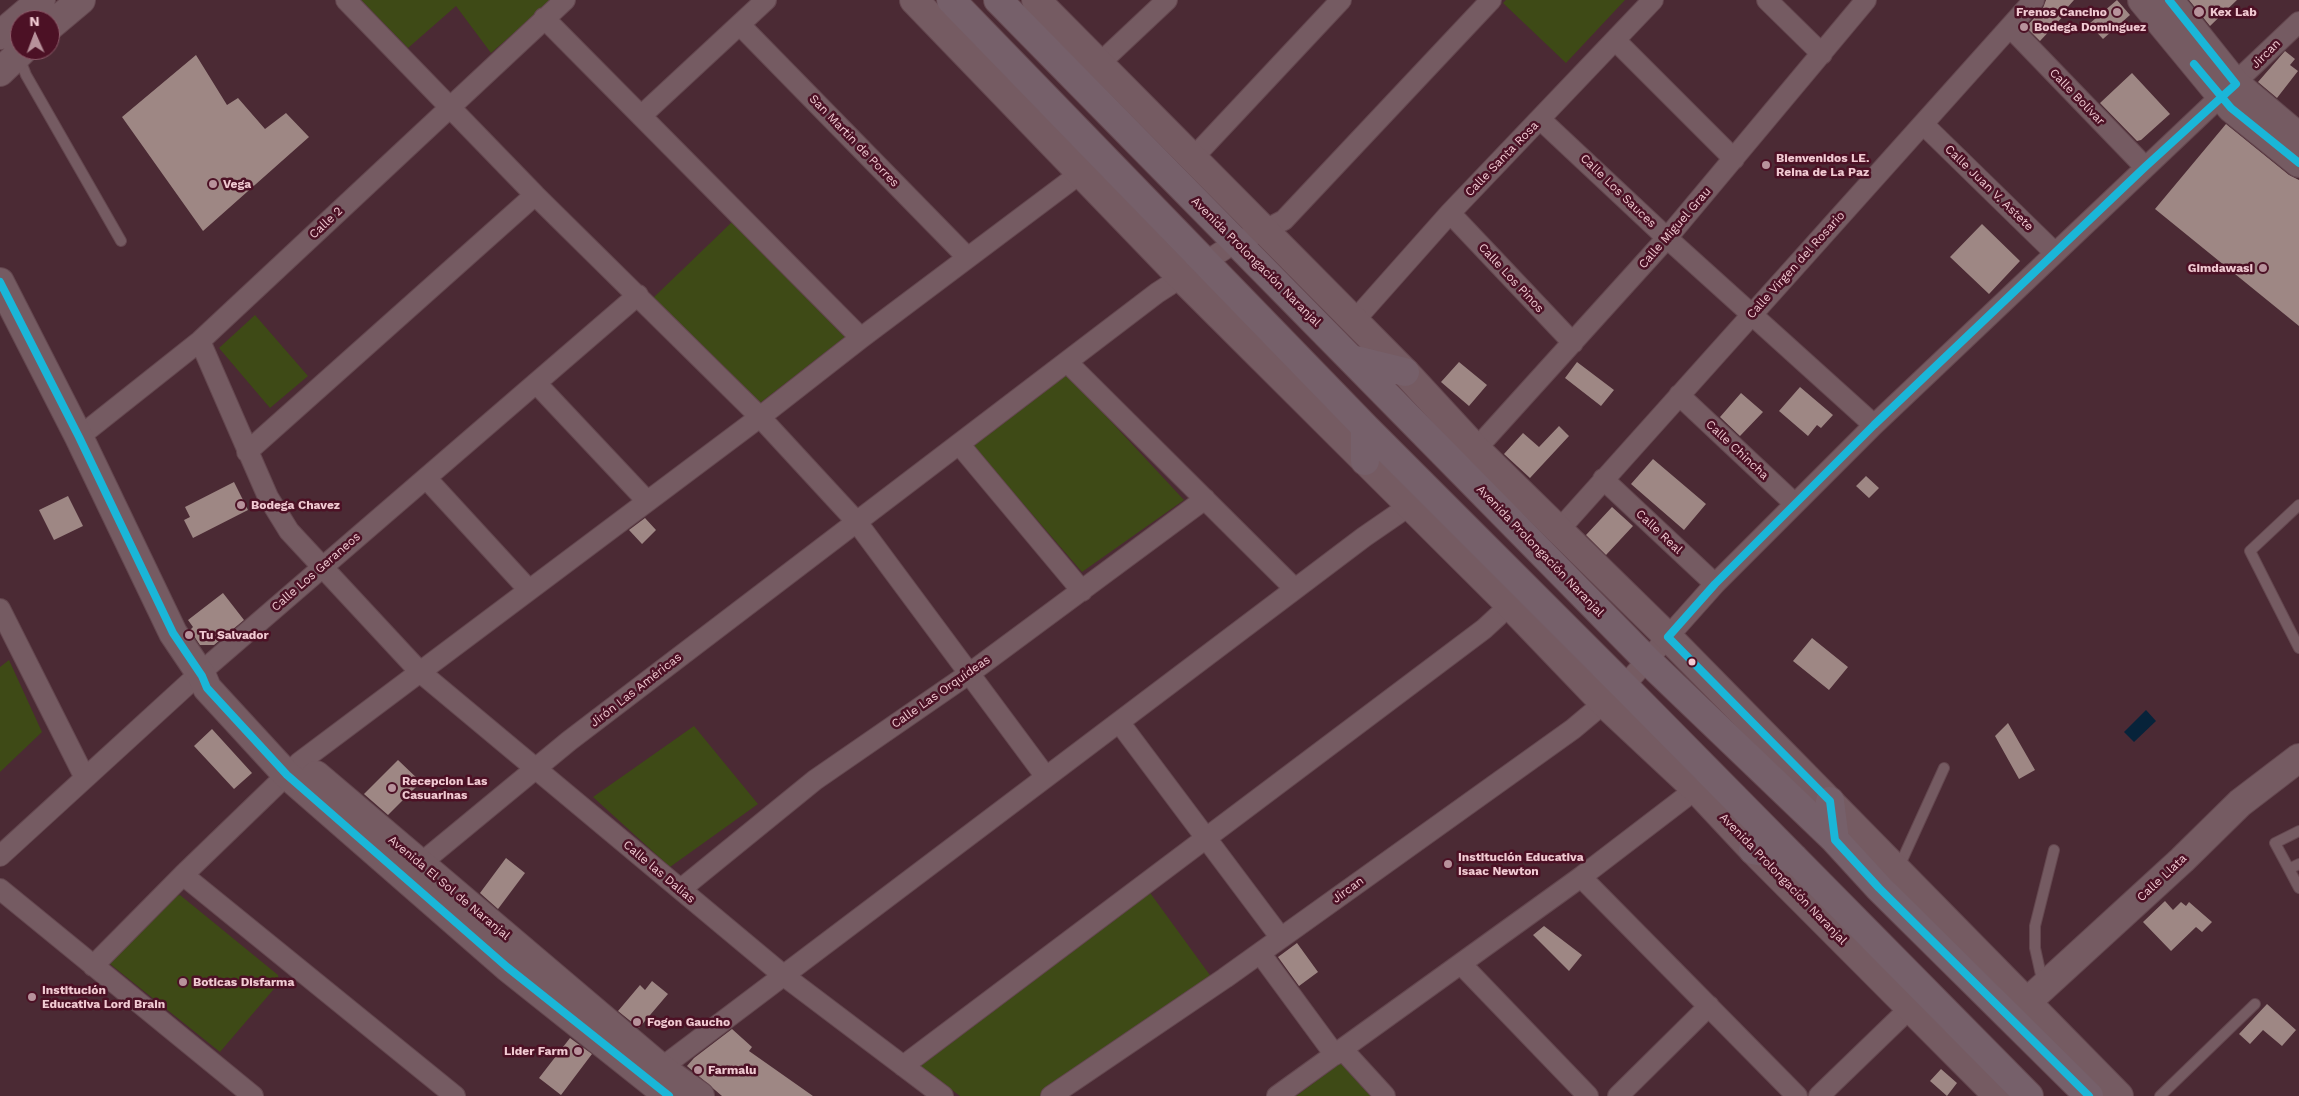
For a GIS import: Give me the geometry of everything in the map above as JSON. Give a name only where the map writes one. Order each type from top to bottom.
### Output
[{"type":"main road","name":"Avenida Prolongación Naranjal","points":[[951,0],[1365,427],[2029,1096]]},
{"type":"main road","name":"Avenida Prolongación Naranjal","points":[[998,0],[1646,659],[1835,840],[1879,888],[2088,1096]]},
{"type":"main road","points":[[1352,360],[1405,372]]},
{"type":"main road","points":[[1365,427],[1365,461]]},
{"type":"main road","points":[[1830,801],[1835,840]]},
{"type":"main road","points":[[1753,850],[1794,858]]},
{"type":"street","points":[[60,18],[81,0]]},
{"type":"street","points":[[346,0],[535,195],[760,417],[856,521],[1046,777]]},
{"type":"street","name":"Calle 2","points":[[79,437],[200,341],[565,0]]},
{"type":"street","points":[[641,116],[766,0]]},
{"type":"street","name":"Avenida Prolongación Naranjal","points":[[914,0],[1082,172],[1181,277],[1510,605],[1604,704],[1696,790],[1753,850],[1998,1096]]},
{"type":"street","name":"Avenida Prolongación Naranjal","points":[[1036,0],[1100,63],[1192,159],[1266,230],[1405,372],[1476,449],[1558,531],[1668,637],[1898,869],[2036,995],[2119,1096]]},
{"type":"street","points":[[1100,63],[1167,0]]},
{"type":"street","points":[[1192,159],[1340,0]]},
{"type":"street","name":"Jirón Las Américas","points":[[420,864],[535,769],[856,521],[1181,277],[1206,263],[1236,242],[1266,230],[1284,220],[1491,0]]},
{"type":"street","name":"Calle Santa Rosa","points":[[1354,321],[1450,213],[1653,0]]},
{"type":"street","points":[[1767,0],[1822,54]]},
{"type":"street","name":"Calle Miguel Grau","points":[[1476,449],[1667,238],[1866,0]]},
{"type":"street","name":"Calle Virgen del Rosario","points":[[1558,531],[2034,0]]},
{"type":"street","points":[[2142,0],[2229,90],[2299,137]]},
{"type":"street","points":[[2170,0],[2229,90],[2231,108],[2299,163]]},
{"type":"street","points":[[544,18],[861,338]]},
{"type":"street","name":"Jircan","points":[[1051,1096],[1281,938],[1573,729],[1604,704],[1624,686],[1646,659],[1715,584],[1874,425],[2299,22]]},
{"type":"street","name":"San Martin de Porres","points":[[740,25],[967,258]]},
{"type":"street","name":"Calle Bolivar","points":[[2010,27],[2145,168]]},
{"type":"street","points":[[1615,40],[1734,159]]},
{"type":"street","name":"Calle Los Sauces","points":[[1540,119],[1667,238],[1874,425]]},
{"type":"street","name":"Calle Juan V. Astete","points":[[1923,124],[2055,253]]},
{"type":"street","points":[[94,966],[183,875],[294,768],[1082,172]]},
{"type":"street","points":[[247,452],[535,195]]},
{"type":"street","name":"Calle Los Pinos","points":[[1450,213],[1573,343]]},
{"type":"street","name":"Avenida El Sol de Naranjal","points":[[0,282],[79,437],[173,633],[201,674],[216,682],[294,768],[507,967],[669,1096]]},
{"type":"street","name":"Calle Los Geraneos","points":[[0,856],[201,674],[638,296]]},
{"type":"street","name":"Calle las Dalias","points":[[200,341],[247,452],[268,497],[288,532],[420,672],[783,975],[943,1096]]},
{"type":"street","points":[[1067,362],[1295,589]]},
{"type":"street","points":[[536,383],[647,501]]},
{"type":"street","name":"Calle Chincha","points":[[1679,396],[1795,504]]},
{"type":"street","points":[[959,444],[1082,591]]},
{"type":"street","points":[[426,478],[530,590]]},
{"type":"street","name":"Calle Real","points":[[1603,479],[1715,584]]},
{"type":"street","name":"Calle Las Orquídeas","points":[[681,889],[815,780],[970,673],[1205,500]]},
{"type":"street","points":[[661,1068],[1295,589],[1409,506]]},
{"type":"street","points":[[903,1066],[1484,629],[1510,605]]},
{"type":"street","points":[[0,609],[6,640],[85,778]]},
{"type":"street","points":[[1119,722],[1281,938]]},
{"type":"street","name":"Calle Llata","points":[[2036,995],[2240,804],[2280,770],[2299,758]]},
{"type":"street","name":"Avenida El Sol de Naranjal","points":[[294,768],[420,864],[661,1068],[700,1096]]},
{"type":"street","points":[[1277,1096],[1461,964],[1696,790]]},
{"type":"street","points":[[183,875],[455,1096]]},
{"type":"street","points":[[1581,876],[1798,1096]]},
{"type":"street","points":[[0,889],[253,1096]]},
{"type":"street","points":[[1260,952],[1339,1052],[1385,1096]]},
{"type":"street","points":[[1461,964],[1588,1096]]},
{"type":"street","points":[[1618,1096],[1709,1006]]},
{"type":"street","points":[[1819,1096],[1910,1008]]},
{"type":"lane","points":[[18,60],[121,241]]},
{"type":"lane","points":[[2299,505],[2250,551],[2299,648]]},
{"type":"lane","points":[[1898,869],[1944,768]]},
{"type":"lane","points":[[2299,831],[2275,843],[2299,888]]},
{"type":"lane","points":[[2036,995],[2035,926],[2054,850]]},
{"type":"lane","points":[[2289,869],[2299,864]]},
{"type":"lane","points":[[2160,1096],[2255,1004]]},
{"type":"green space","points":[[361,0],[552,0],[491,53],[456,6],[408,48]]},
{"type":"green space","points":[[1506,0],[1625,0],[1566,63],[1503,3]]},
{"type":"green space","points":[[732,222],[845,337],[760,403],[653,298]]},
{"type":"green space","points":[[255,315],[308,376],[270,408],[219,348]]},
{"type":"green space","points":[[1065,372],[1184,500],[1082,572],[969,441]]},
{"type":"green space","points":[[9,660],[42,732],[0,772],[0,667]]},
{"type":"green space","points":[[694,726],[758,804],[670,867],[593,797]]},
{"type":"green space","points":[[1148,890],[1212,978],[1039,1096],[960,1096],[919,1065]]},
{"type":"green space","points":[[180,895],[278,975],[279,983],[220,1052],[110,964],[109,958],[175,896]]},
{"type":"green space","points":[[1342,1062],[1374,1096],[1296,1096]]},
{"type":"water","points":[[2146,710],[2156,721],[2134,742],[2124,732]]},
{"type":"building","points":[[2046,0],[2074,0],[2066,9],[2068,11],[2040,41],[2026,27],[2043,8]]},
{"type":"building","points":[[2117,0],[2130,15],[2103,39],[2089,24]]},
{"type":"building","points":[[2189,0],[2237,0],[2210,26]]},
{"type":"building","points":[[2285,51],[2295,59],[2290,65],[2298,71],[2277,98],[2258,82]]},
{"type":"building","name":"Vega","points":[[196,55],[227,105],[238,98],[265,129],[286,113],[309,137],[203,231],[122,117]]},
{"type":"building","points":[[2132,73],[2170,114],[2141,140],[2137,141],[2100,103]]},
{"type":"building","name":"Gimdawasi","points":[[2226,124],[2289,175],[2299,180],[2299,326],[2155,209]]},
{"type":"building","points":[[1982,224],[2020,261],[1989,294],[1950,257]]},
{"type":"building","points":[[1459,362],[1487,385],[1469,406],[1441,382]]},
{"type":"building","points":[[1577,362],[1614,390],[1601,406],[1565,378]]},
{"type":"building","points":[[1800,387],[1833,415],[1821,428],[1817,425],[1808,436],[1779,411]]},
{"type":"building","points":[[1741,393],[1763,412],[1740,436],[1720,417]]},
{"type":"building","points":[[1559,426],[1569,436],[1530,478],[1504,454],[1523,433],[1539,447]]},
{"type":"building","points":[[1653,459],[1706,504],[1684,530],[1631,484]]},
{"type":"building","points":[[1866,476],[1879,488],[1869,498],[1856,486]]},
{"type":"building","points":[[234,482],[248,510],[193,538],[184,520],[190,517],[185,507]]},
{"type":"building","points":[[68,496],[83,526],[54,540],[39,510]]},
{"type":"building","points":[[1612,507],[1633,526],[1606,555],[1586,535]]},
{"type":"building","points":[[645,518],[656,530],[642,544],[629,530]]},
{"type":"building","points":[[223,593],[244,620],[214,645],[200,645],[190,630],[193,627],[188,620]]},
{"type":"building","points":[[1812,638],[1848,667],[1829,690],[1793,661]]},
{"type":"building","points":[[2008,723],[2035,770],[2019,779],[1995,736]]},
{"type":"building","points":[[212,729],[252,773],[234,789],[194,746]]},
{"type":"building","name":"Recepcion Las Casuarinas","points":[[398,760],[421,782],[388,815],[364,794]]},
{"type":"building","points":[[506,858],[525,873],[498,909],[480,893]]},
{"type":"building","points":[[2165,901],[2173,910],[2181,902],[2186,906],[2189,902],[2212,922],[2202,932],[2196,927],[2171,951],[2143,922]]},
{"type":"building","points":[[1544,926],[1582,955],[1569,971],[1533,935]]},
{"type":"building","points":[[1297,943],[1318,972],[1299,986],[1278,957]]},
{"type":"building","points":[[652,981],[668,994],[639,1028],[618,1011],[640,985],[645,990]]},
{"type":"building","points":[[2267,1004],[2296,1030],[2282,1046],[2263,1030],[2250,1044],[2239,1034]]},
{"type":"building","points":[[732,1029],[752,1047],[749,1051],[813,1096],[722,1096],[687,1066],[694,1058]]},
{"type":"building","points":[[570,1038],[592,1054],[561,1095],[539,1078]]},
{"type":"building","points":[[1941,1069],[1957,1083],[1947,1096],[1930,1081]]},
{"type":"transit line","points":[[2089,1096],[1879,888],[1835,840],[1830,801],[1668,637],[1715,584],[1874,425],[2145,167],[2236,84],[2169,0]]},
{"type":"transit line","points":[[2194,64],[2231,108],[2299,163]]},
{"type":"transit line","points":[[0,282],[79,437],[173,633],[202,676],[207,688],[287,775],[507,967],[669,1096]]},
{"type":"place","name":"Frenos Cancino","points":[[2117,12]]},
{"type":"place","name":"Kex Lab","points":[[2199,12]]},
{"type":"place","name":"Bodega Dominguez","points":[[2024,27]]},
{"type":"place","name":"Bienvenidos LE. Reina de La Paz","points":[[1766,165]]},
{"type":"place","name":"Vega","points":[[213,184]]},
{"type":"place","name":"Gimdawasi","points":[[2263,268]]},
{"type":"place","name":"Bodega Chavez","points":[[241,505]]},
{"type":"place","name":"Tu Salvador","points":[[189,635]]},
{"type":"place","name":"Recepcion Las Casuarinas","points":[[392,788]]},
{"type":"place","name":"Institución Educativa Isaac Newton","points":[[1448,864]]},
{"type":"place","name":"Boticas Disfarma","points":[[183,982]]},
{"type":"place","name":"Institución Educativa Lord Brain","points":[[32,997]]},
{"type":"place","name":"Fogon Gaucho","points":[[637,1022]]},
{"type":"place","name":"Lider Farm","points":[[578,1051]]},
{"type":"place","name":"Farmalu","points":[[698,1070]]}]
